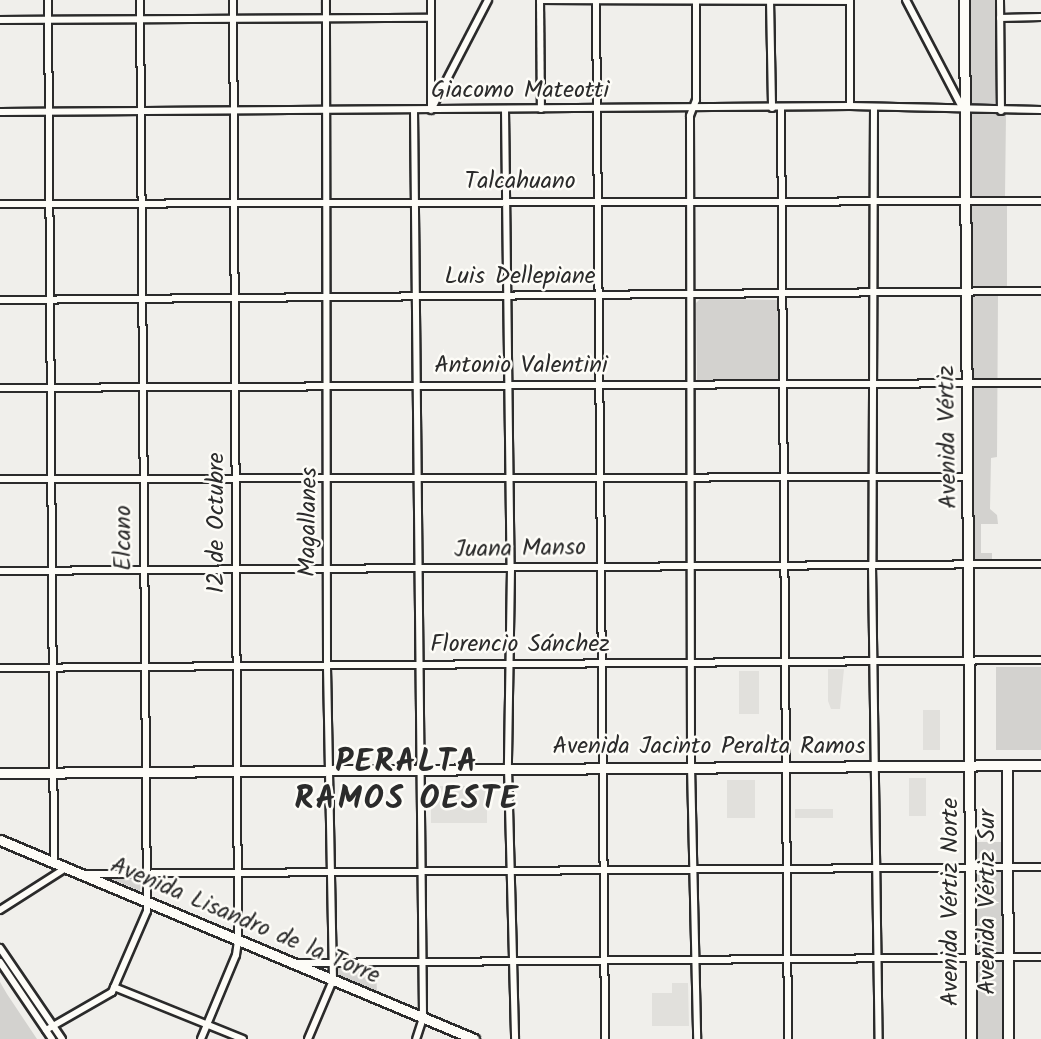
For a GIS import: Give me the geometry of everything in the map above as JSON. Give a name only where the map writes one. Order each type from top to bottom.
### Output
[{"type":"street","points":[[48,0],[54,863]]},
{"type":"street","name":"Elcano","points":[[114,987],[147,902],[139,0]]},
{"type":"street","name":"12 de Octubre","points":[[201,1039],[236,955],[238,940],[233,0]]},
{"type":"street","name":"Magallanes","points":[[308,1039],[333,980],[327,665],[330,479],[326,0]]},
{"type":"street","points":[[431,0],[431,110]]},
{"type":"street","points":[[431,110],[488,0]]},
{"type":"street","points":[[541,109],[540,0],[850,1],[850,106]]},
{"type":"street","points":[[596,0],[597,295],[603,663],[600,767],[606,1039]]},
{"type":"street","points":[[696,0],[692,200],[691,766],[697,1039]]},
{"type":"street","points":[[770,0],[772,107]]},
{"type":"street","points":[[906,0],[963,109]]},
{"type":"street","points":[[963,109],[964,0]]},
{"type":"street","points":[[1000,0],[1001,111]]},
{"type":"street","points":[[1000,18],[1041,17]]},
{"type":"street","points":[[0,20],[431,18]]},
{"type":"street","name":"Giacomo Mateotti","points":[[0,112],[850,106],[1041,110]]},
{"type":"street","points":[[874,107],[872,565],[877,661],[879,1039]]},
{"type":"street","points":[[781,108],[788,1039]]},
{"type":"street","name":"Avenida Vértiz","points":[[963,109],[970,765]]},
{"type":"street","points":[[414,110],[423,1018],[416,1039]]},
{"type":"street","points":[[505,110],[506,478],[511,569],[508,768],[515,1039]]},
{"type":"street","name":"Talcahuano","points":[[0,204],[1041,201]]},
{"type":"street","name":"Luis Dellepiane","points":[[0,300],[1041,291]]},
{"type":"street","name":"Antonio Valentini","points":[[0,388],[1041,383]]},
{"type":"street","points":[[0,480],[506,478],[601,475],[691,478],[967,477]]},
{"type":"street","name":"Juana Manso","points":[[0,572],[1041,564]]},
{"type":"street","name":"Florencio Sánchez","points":[[0,667],[1041,660]]},
{"type":"street","name":"Avenida Vértiz Norte","points":[[970,765],[971,1039]]},
{"type":"street","name":"Avenida Vértiz Sur","points":[[1007,765],[1007,1039]]},
{"type":"street","name":"Avenida Jacinto Peralta Ramos","points":[[0,773],[1041,765]]},
{"type":"street","name":"Avenida Lisandro de la Torre","points":[[0,840],[474,1039]]},
{"type":"street","points":[[84,874],[1041,867]]},
{"type":"street","points":[[0,910],[66,868]]},
{"type":"street","points":[[0,948],[62,1039]]},
{"type":"street","points":[[292,963],[1041,957]]},
{"type":"street","points":[[0,962],[52,1039]]},
{"type":"street","points":[[46,1030],[114,987],[243,1039]]},
{"type":"shaded area","points":[[968,0],[996,0],[997,114],[1006,114],[1005,197],[969,197]]},
{"type":"shaded area","points":[[969,205],[1007,205],[1007,290],[969,290]]},
{"type":"shaded area","points":[[970,296],[998,296],[997,457],[991,458],[990,509],[997,515],[998,524],[981,524],[981,553],[992,553],[992,562],[972,562]]},
{"type":"shaded area","points":[[700,299],[780,300],[780,381],[697,382],[696,303]]},
{"type":"shaded area","points":[[996,667],[1041,667],[1041,750],[996,750]]},
{"type":"shaded area","points":[[828,669],[844,669],[840,709],[831,709],[828,701]]},
{"type":"shaded area","points":[[739,671],[759,671],[759,714],[739,714]]},
{"type":"shaded area","points":[[923,710],[940,710],[940,750],[923,750]]},
{"type":"shaded area","points":[[909,778],[926,778],[926,816],[909,816]]},
{"type":"shaded area","points":[[727,780],[755,780],[755,818],[727,818]]},
{"type":"shaded area","points":[[431,786],[487,786],[487,823],[431,823]]},
{"type":"shaded area","points":[[795,809],[833,809],[833,818],[795,818]]},
{"type":"shaded area","points":[[974,842],[1003,842],[1003,1039],[974,1039]]},
{"type":"shaded area","points":[[137,874],[141,879],[140,891],[106,877]]},
{"type":"shaded area","points":[[339,965],[376,965],[377,993],[337,976],[334,970]]},
{"type":"shaded area","points":[[0,982],[7,994],[37,1039],[0,1039]]},
{"type":"shaded area","points":[[672,983],[688,983],[689,1026],[652,1026],[652,993],[672,993]]},
{"type":"district","name":"PERALTA RAMOS OESTE","points":[[407,782]]}]
